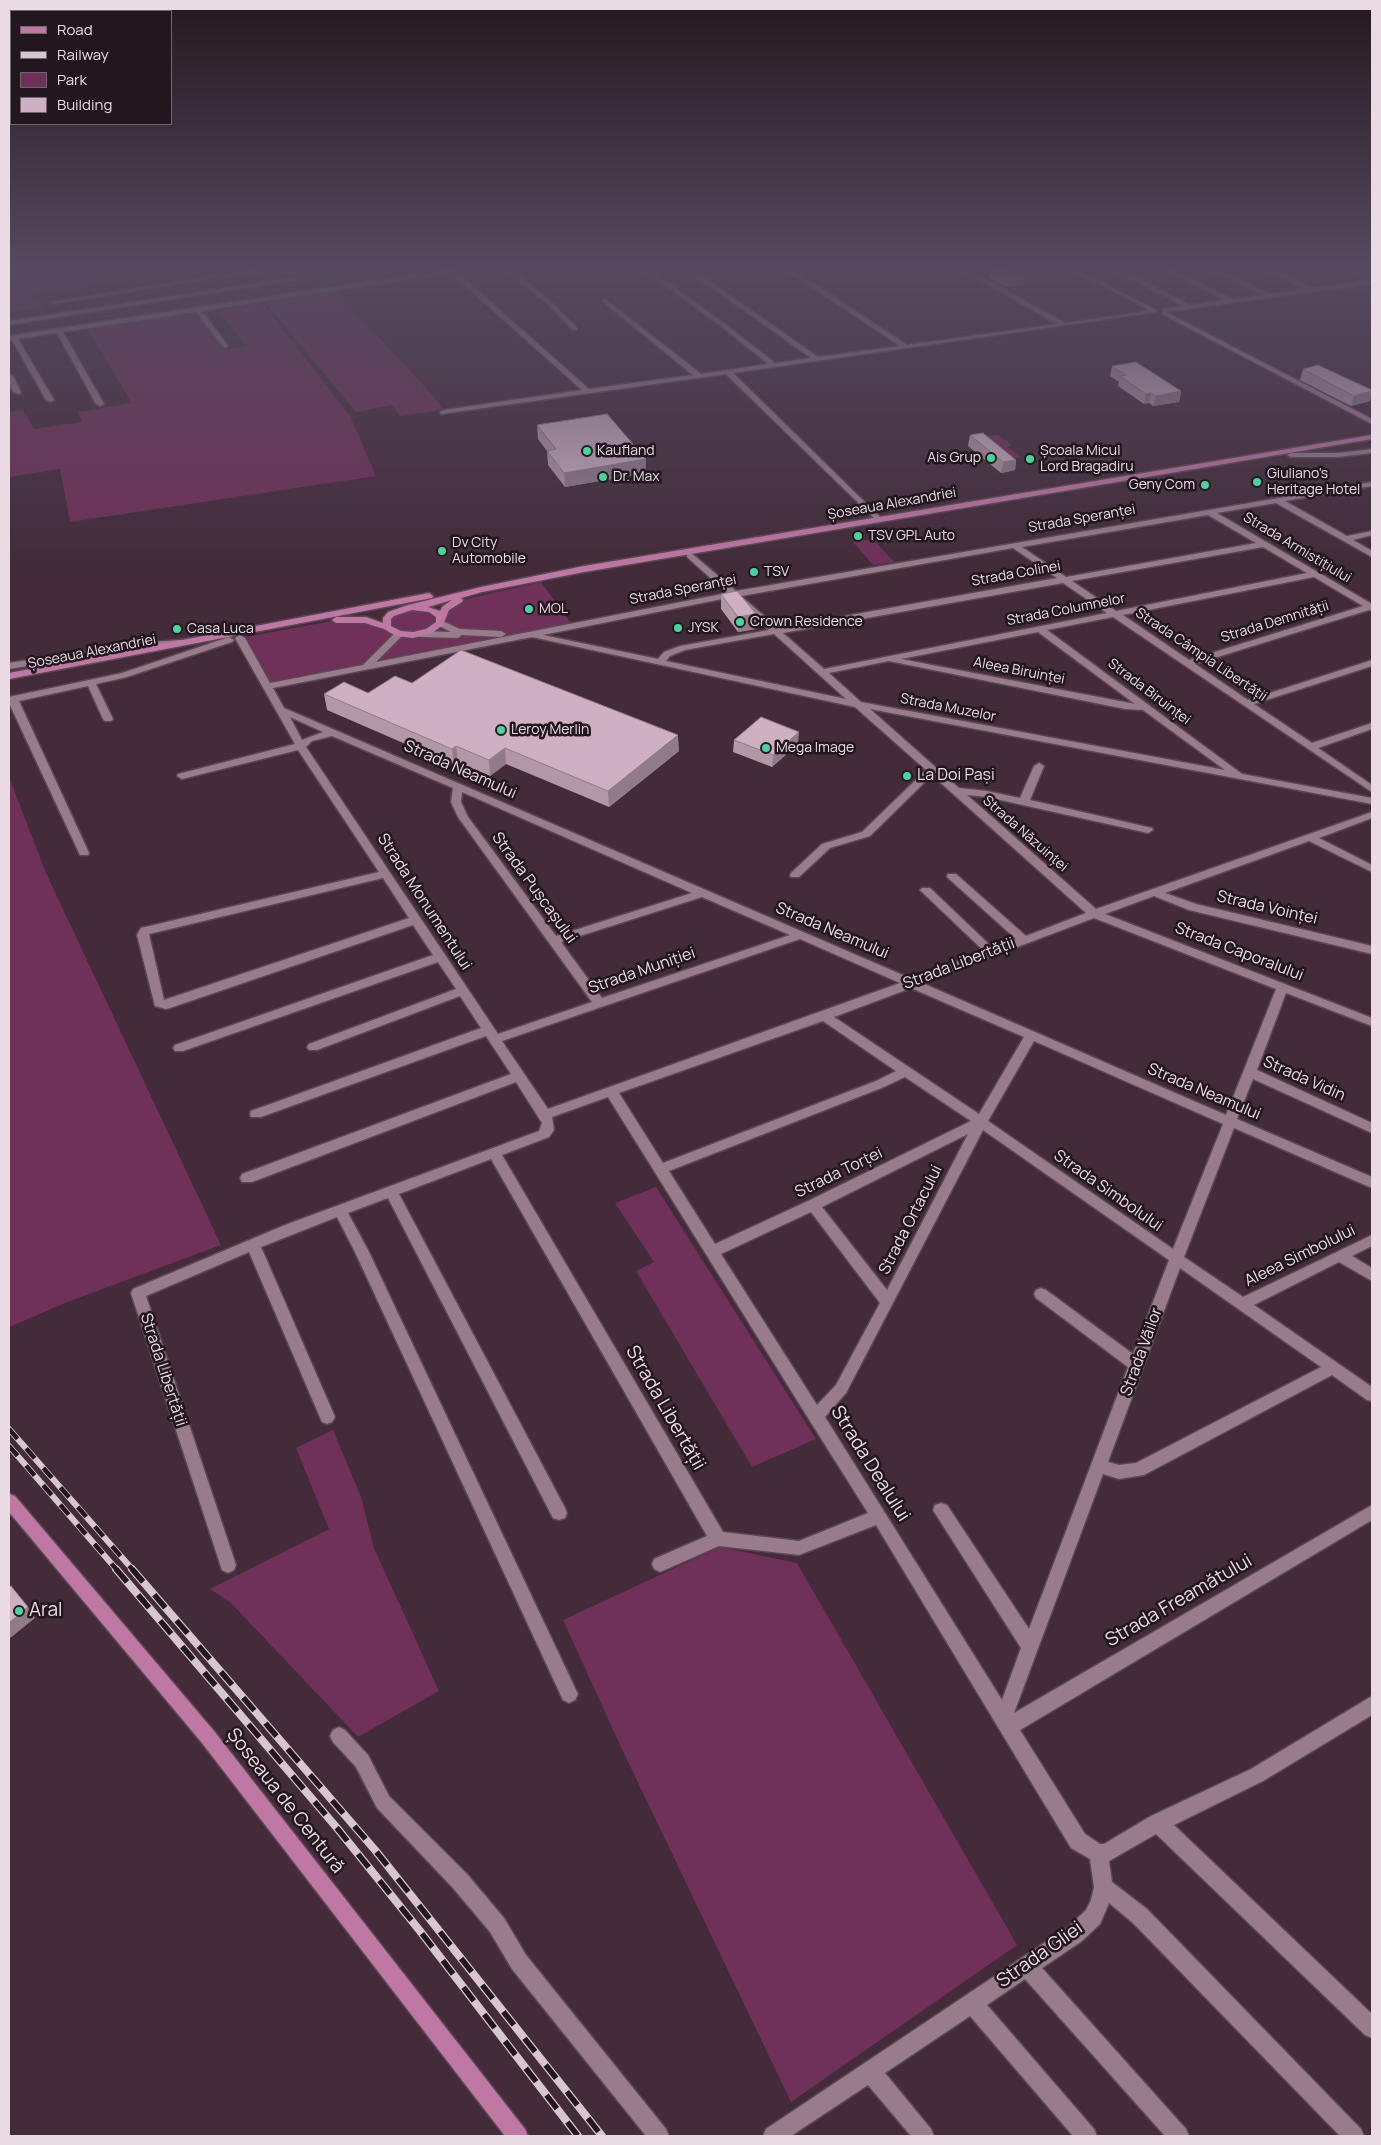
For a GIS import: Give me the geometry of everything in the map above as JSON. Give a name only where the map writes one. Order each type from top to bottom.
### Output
[{"type":"main road","name":"Șoseaua Alexandriei","points":[[398,610],[584,569],[1372,437]]},
{"type":"main road","name":"Șoseaua Alexandriei","points":[[420,634],[436,628],[450,604],[481,594],[690,555],[1372,442]]},
{"type":"main road","points":[[253,630],[266,626],[584,569]]},
{"type":"main road","points":[[417,607],[432,610],[440,620]]},
{"type":"main road","points":[[253,630],[398,610]]},
{"type":"main road","points":[[387,626],[387,618],[398,610]]},
{"type":"main road","name":"Șoseaua Alexandriei","points":[[9,682],[229,640],[347,620],[373,621],[387,626],[400,634]]},
{"type":"main road","name":"Șoseaua Alexandriei","points":[[9,676],[253,630]]},
{"type":"main road","points":[[400,634],[420,634]]},
{"type":"main road","name":"Șoseaua de Centură","points":[[9,1501],[208,1737],[518,2136]]},
{"type":"street","points":[[31,370],[50,400]]},
{"type":"street","points":[[81,370],[100,404]]},
{"type":"street","points":[[564,370],[586,391]]},
{"type":"street","points":[[692,370],[698,375]]},
{"type":"street","points":[[444,412],[733,370]]},
{"type":"street","points":[[1272,370],[1372,422]]},
{"type":"street","points":[[726,371],[878,520]]},
{"type":"street","points":[[9,376],[17,392]]},
{"type":"street","points":[[1292,455],[1338,455],[1372,451]]},
{"type":"street","name":"Strada Speranței","points":[[266,686],[735,594],[1372,484]]},
{"type":"street","points":[[1276,500],[1372,554]]},
{"type":"street","name":"Strada Armistițiului","points":[[1208,512],[1371,608]]},
{"type":"street","points":[[1345,539],[1372,533]]},
{"type":"street","name":"Strada Colinei","points":[[660,662],[674,650],[1264,544]]},
{"type":"street","name":"Strada Câmpia Libertății","points":[[1014,545],[1190,663],[1372,790]]},
{"type":"street","name":"Strada Năzuinței","points":[[690,555],[1094,914]]},
{"type":"street","name":"Strada Columnelor","points":[[821,672],[1316,574]]},
{"type":"street","name":"Strada Demnității","points":[[1190,663],[1371,608]]},
{"type":"street","points":[[440,620],[458,632],[520,635]]},
{"type":"street","name":"Strada Biruinței","points":[[1040,629],[1242,778]]},
{"type":"street","points":[[368,665],[400,634]]},
{"type":"street","points":[[420,634],[493,637],[520,635]]},
{"type":"street","name":"Strada Muzelor","points":[[520,635],[551,638],[856,704],[1372,801]]},
{"type":"street","name":"Strada Monumentului","points":[[240,638],[301,746],[546,1115],[548,1130]]},
{"type":"street","points":[[84,853],[11,700],[128,674],[229,640]]},
{"type":"street","points":[[9,666],[127,647],[180,643]]},
{"type":"street","name":"Aleea Biruinței","points":[[886,659],[1125,706],[1146,707]]},
{"type":"street","points":[[1248,703],[1372,663]]},
{"type":"street","points":[[91,683],[108,719]]},
{"type":"street","name":"Strada Neamului","points":[[279,709],[1372,1183]]},
{"type":"street","points":[[1311,747],[1372,726]]},
{"type":"street","points":[[182,776],[301,746],[319,734],[334,733]]},
{"type":"street","points":[[1024,802],[1039,766]]},
{"type":"street","points":[[795,875],[826,846],[866,834],[931,770]]},
{"type":"street","points":[[1342,796],[1359,789],[1361,782]]},
{"type":"street","name":"Strada Pușcașului","points":[[458,787],[456,802],[463,817],[598,1003]]},
{"type":"street","points":[[954,791],[987,794],[1148,830]]},
{"type":"street","name":"Strada Libertății","points":[[546,1115],[824,1016],[1094,914],[1372,815]]},
{"type":"street","points":[[1311,838],[1372,869]]},
{"type":"street","points":[[386,874],[146,931],[143,935],[159,1004],[166,1005],[416,920]]},
{"type":"street","points":[[952,876],[1024,940]]},
{"type":"street","points":[[926,890],[991,952]]},
{"type":"street","points":[[552,941],[703,893]]},
{"type":"street","name":"Strada Voinței","points":[[1156,893],[1171,901],[1193,907],[1372,950]]},
{"type":"street","name":"Strada Caporalului","points":[[1094,914],[1372,1022]]},
{"type":"street","name":"Strada Muniției","points":[[256,1114],[492,1034],[598,1003],[800,935]]},
{"type":"street","points":[[179,1048],[440,957]]},
{"type":"street","name":"Strada Văilor","points":[[1006,1724],[1031,1648],[1176,1260],[1283,986]]},
{"type":"street","points":[[312,1047],[463,991]]},
{"type":"street","name":"Strada Simbolului","points":[[824,1016],[981,1122],[1176,1260],[1372,1395]]},
{"type":"street","name":"Strada Ortacului","points":[[815,1416],[841,1389],[981,1122],[1030,1035]]},
{"type":"street","points":[[661,1169],[880,1084],[905,1072]]},
{"type":"street","name":"Strada Vidin","points":[[1250,1072],[1372,1128]]},
{"type":"street","points":[[247,1178],[519,1076]]},
{"type":"street","name":"Strada Dealului","points":[[611,1091],[879,1516],[1078,1841],[1098,1853]]},
{"type":"street","name":"Strada Torței","points":[[712,1252],[814,1206],[981,1122]]},
{"type":"street","name":"Strada Libertății","points":[[228,1565],[138,1293],[253,1244],[544,1134],[548,1130]]},
{"type":"street","name":"Strada Libertății","points":[[494,1152],[718,1539]]},
{"type":"street","points":[[391,1191],[559,1513]]},
{"type":"street","points":[[814,1206],[888,1302]]},
{"type":"street","points":[[340,1210],[569,1694]]},
{"type":"street","name":"Aleea Simbolului","points":[[1242,1304],[1372,1240]]},
{"type":"street","points":[[253,1244],[327,1417]]},
{"type":"street","points":[[1340,1256],[1372,1275]]},
{"type":"street","points":[[1041,1294],[1137,1366]]},
{"type":"street","points":[[1100,1466],[1119,1472],[1138,1470],[1333,1368]]},
{"type":"street","points":[[941,1510],[1031,1648]]},
{"type":"street","name":"Strada Freamătului","points":[[1006,1724],[1372,1512]]},
{"type":"street","points":[[660,1564],[718,1539],[799,1548],[879,1516]]},
{"type":"street","points":[[1098,1853],[1106,1852],[1158,1823],[1257,1774],[1372,1705]]},
{"type":"street","points":[[340,1736],[362,1761],[383,1802],[460,1881],[497,1925],[519,1962],[659,2136]]},
{"type":"street","points":[[1158,1823],[1372,2028]]},
{"type":"street","name":"Strada Gliei","points":[[773,2136],[971,2002],[1076,1934],[1093,1916],[1100,1901],[1103,1886],[1098,1853]]},
{"type":"street","points":[[1103,1886],[1140,1916],[1354,2136]]},
{"type":"street","points":[[1027,1966],[1179,2136]]},
{"type":"street","points":[[971,2002],[1087,2136]]},
{"type":"street","points":[[870,2070],[924,2136]]},
{"type":"green space","points":[[112,370],[314,370],[350,416],[376,476],[70,522],[60,469],[9,477],[9,412],[23,410],[34,429],[82,422],[78,412],[132,403]]},
{"type":"green space","points":[[321,370],[409,370],[444,410],[400,416],[392,405],[356,412]]},
{"type":"green space","points":[[998,435],[1012,445],[1008,447],[1021,457],[1011,459],[984,437]]},
{"type":"green space","points":[[873,539],[894,562],[873,565],[853,542]]},
{"type":"green space","points":[[541,582],[572,625],[266,687],[240,638],[347,619],[386,626],[386,622],[404,608],[438,613],[457,601]],"holes":[[[440,624],[467,632],[514,635],[476,636],[429,631]]]},
{"type":"green space","points":[[9,777],[46,873],[221,1245],[70,1301],[9,1327]]},
{"type":"green space","points":[[656,1187],[816,1439],[752,1467],[636,1271],[654,1262],[615,1203]]},
{"type":"green space","points":[[333,1430],[361,1497],[374,1548],[439,1691],[358,1737],[231,1603],[210,1589],[329,1529],[296,1448]]},
{"type":"green space","points":[[720,1547],[797,1563],[1017,1945],[791,2102],[620,1745],[563,1620]]},
{"type":"building","points":[[1118,370],[1149,370],[1181,391],[1156,396],[1151,393],[1146,394],[1120,376],[1126,375]]},
{"type":"building","points":[[1305,370],[1329,370],[1372,390],[1354,396]]},
{"type":"building","name":"Kaufland","points":[[607,414],[646,459],[564,473],[547,451],[556,449],[537,425]]},
{"type":"building","points":[[983,433],[1016,460],[1003,462],[970,435]]},
{"type":"building","points":[[737,591],[756,614],[738,617],[721,594]]},
{"type":"building","name":"Leroy Merlin","points":[[461,650],[678,735],[608,791],[505,748],[489,760],[456,746],[452,749],[324,694],[344,682],[368,693],[395,676],[412,683]]},
{"type":"building","points":[[761,717],[799,732],[773,755],[734,740]]},
{"type":"building","points":[[11,1586],[28,1607],[9,1623],[9,1587]]},
{"type":"railway","points":[[9,1429],[133,1570]]},
{"type":"railway","points":[[9,1446],[117,1570]]},
{"type":"railway","points":[[116,1569],[337,1828],[420,1931],[578,2136]]},
{"type":"railway","points":[[132,1569],[375,1850],[602,2136]]},
{"type":"place","name":"Kaufland","points":[[587,451]]},
{"type":"place","name":"Ais Grup","points":[[991,458]]},
{"type":"place","name":"Școala Micul Lord Bragadiru","points":[[1030,459]]},
{"type":"place","name":"Dr. Max","points":[[603,477]]},
{"type":"place","name":"Giuliano's Heritage Hotel","points":[[1257,482]]},
{"type":"place","name":"Geny Com","points":[[1205,485]]},
{"type":"place","name":"TSV GPL Auto","points":[[858,536]]},
{"type":"place","name":"Dv City Automobile","points":[[442,551]]},
{"type":"place","name":"TSV","points":[[754,572]]},
{"type":"place","name":"MOL","points":[[529,609]]},
{"type":"place","name":"Crown Residence","points":[[740,622]]},
{"type":"place","name":"JYSK","points":[[678,628]]},
{"type":"place","name":"Casa Luca","points":[[177,629]]},
{"type":"place","name":"Leroy Merlin","points":[[501,730]]},
{"type":"place","name":"Mega Image","points":[[766,748]]},
{"type":"place","name":"La Doi Pași","points":[[907,776]]},
{"type":"place","name":"Aral","points":[[19,1611]]}]
